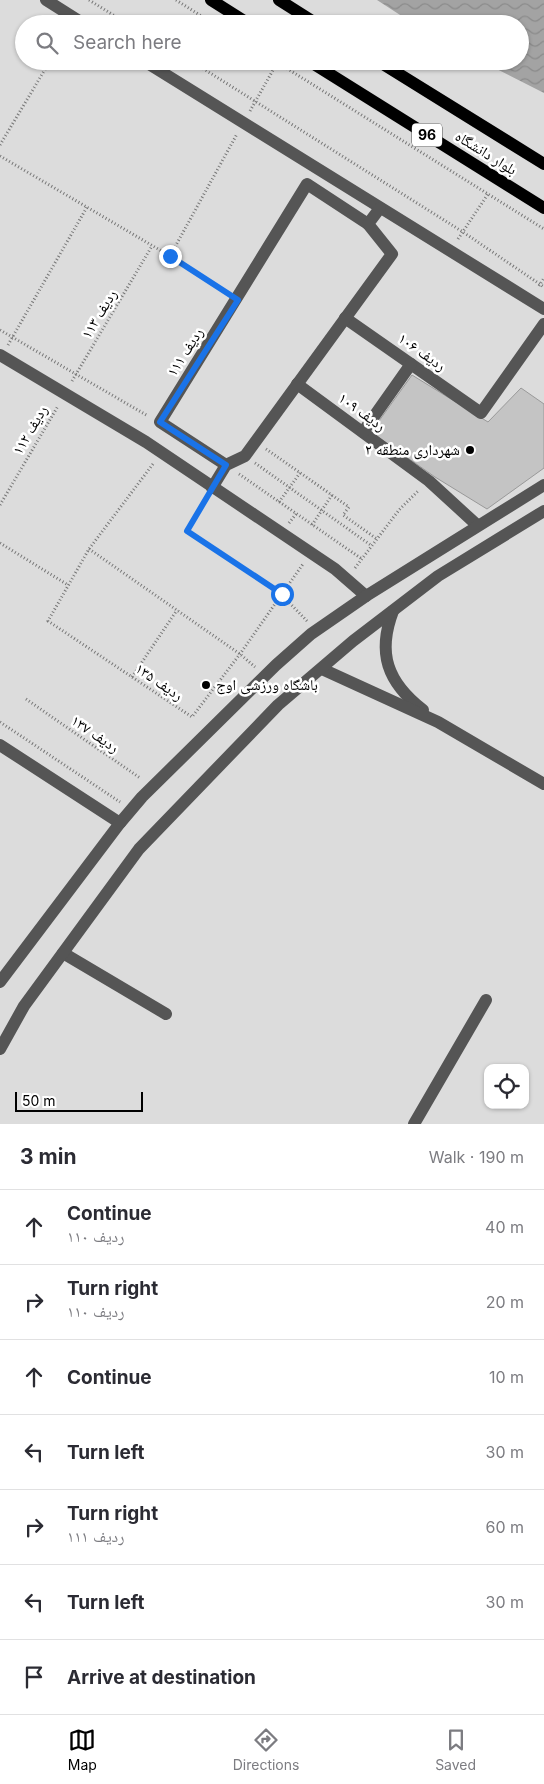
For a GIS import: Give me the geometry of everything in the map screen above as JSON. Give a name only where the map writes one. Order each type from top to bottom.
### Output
[{"type":"main road","points":[[211,0],[235,15]]},
{"type":"main road","points":[[279,0],[303,15]]},
{"type":"main road","name":"بلوار دانشگاه","points":[[323,70],[544,208]]},
{"type":"main road","name":"بلوار دانشگاه","points":[[393,70],[544,164]]},
{"type":"street","points":[[46,0],[70,15]]},
{"type":"street","points":[[159,70],[544,309]]},
{"type":"street","name":"ردیف ۱۱۱","points":[[160,422],[238,300],[307,184],[368,224]]},
{"type":"street","points":[[212,488],[226,465],[245,456],[392,254],[368,224],[380,208]]},
{"type":"street","name":"ردیف ۱۰۶","points":[[345,318],[481,413],[544,324]]},
{"type":"street","points":[[0,355],[65,393],[161,454],[311,553],[366,596]]},
{"type":"street","points":[[363,432],[411,364]]},
{"type":"street","name":"ردیف ۱۰۹","points":[[297,384],[428,481],[477,525]]},
{"type":"street","points":[[160,422],[226,465]]},
{"type":"street","points":[[0,982],[120,822],[152,786],[265,676],[316,631],[366,596],[544,484]]},
{"type":"street","points":[[0,1049],[24,1006],[139,849],[278,705],[353,641],[438,576],[544,511]]},
{"type":"street","points":[[392,611],[386,627],[384,644],[386,662],[392,678],[402,692],[438,722]]},
{"type":"street","points":[[322,669],[438,722],[544,784]]},
{"type":"street","points":[[0,746],[120,822]]},
{"type":"street","points":[[63,953],[166,1014]]},
{"type":"street","points":[[414,1124],[486,1000]]},
{"type":"path","points":[[88,0],[113,15]]},
{"type":"path","points":[[176,0],[200,15]]},
{"type":"path","points":[[0,145],[45,70]]},
{"type":"path","points":[[206,70],[463,232],[544,287]]},
{"type":"path","points":[[170,256],[272,70]]},
{"type":"path","points":[[289,70],[544,229]]},
{"type":"path","points":[[0,156],[170,256],[238,300]]},
{"type":"path","points":[[450,251],[488,194]]},
{"type":"path","points":[[0,355],[13,338],[87,208]]},
{"type":"path","name":"ردیف ۱۱۳","points":[[65,393],[152,246]]},
{"type":"path","points":[[0,330],[160,422]]},
{"type":"path","name":"ردیف ۱۱۲","points":[[0,505],[65,393]]},
{"type":"path","points":[[255,441],[349,507],[343,515],[377,539]]},
{"type":"path","points":[[0,543],[68,585],[89,549],[161,454]]},
{"type":"path","points":[[245,456],[372,546]]},
{"type":"path","points":[[226,465],[362,559]]},
{"type":"path","points":[[279,502],[300,473]]},
{"type":"path","points":[[347,580],[399,510],[428,481]]},
{"type":"path","points":[[212,488],[187,531],[282,594],[316,631]]},
{"type":"path","points":[[312,525],[332,495]]},
{"type":"path","points":[[89,549],[240,654],[265,676]]},
{"type":"path","points":[[240,654],[311,553]]},
{"type":"path","name":"ردیف ۱۳۵","points":[[68,585],[48,621],[192,717],[240,654]]},
{"type":"path","points":[[132,677],[177,610]]},
{"type":"path","name":"ردیف ۱۳۷","points":[[26,699],[152,786]]},
{"type":"path","points":[[0,722],[131,810]]},
{"type":"shaded area","points":[[0,0],[544,0],[544,1124],[0,1124]]},
{"type":"water","points":[[377,0],[544,0],[544,93],[499,70],[529,70],[529,15],[400,15]]},
{"type":"building","name":"شهرداری منطقه ۲","points":[[412,375],[488,422],[521,388],[544,404],[544,468],[487,509],[435,477],[371,432]]},
{"type":"place","name":"شهرداری منطقه ۲","points":[[470,450]]},
{"type":"place","name":"باشگاه ورزشی اوج","points":[[206,685]]},
{"type":"route","points":[[170,256],[238,300],[160,422],[226,465],[187,531],[282,594]]}]
